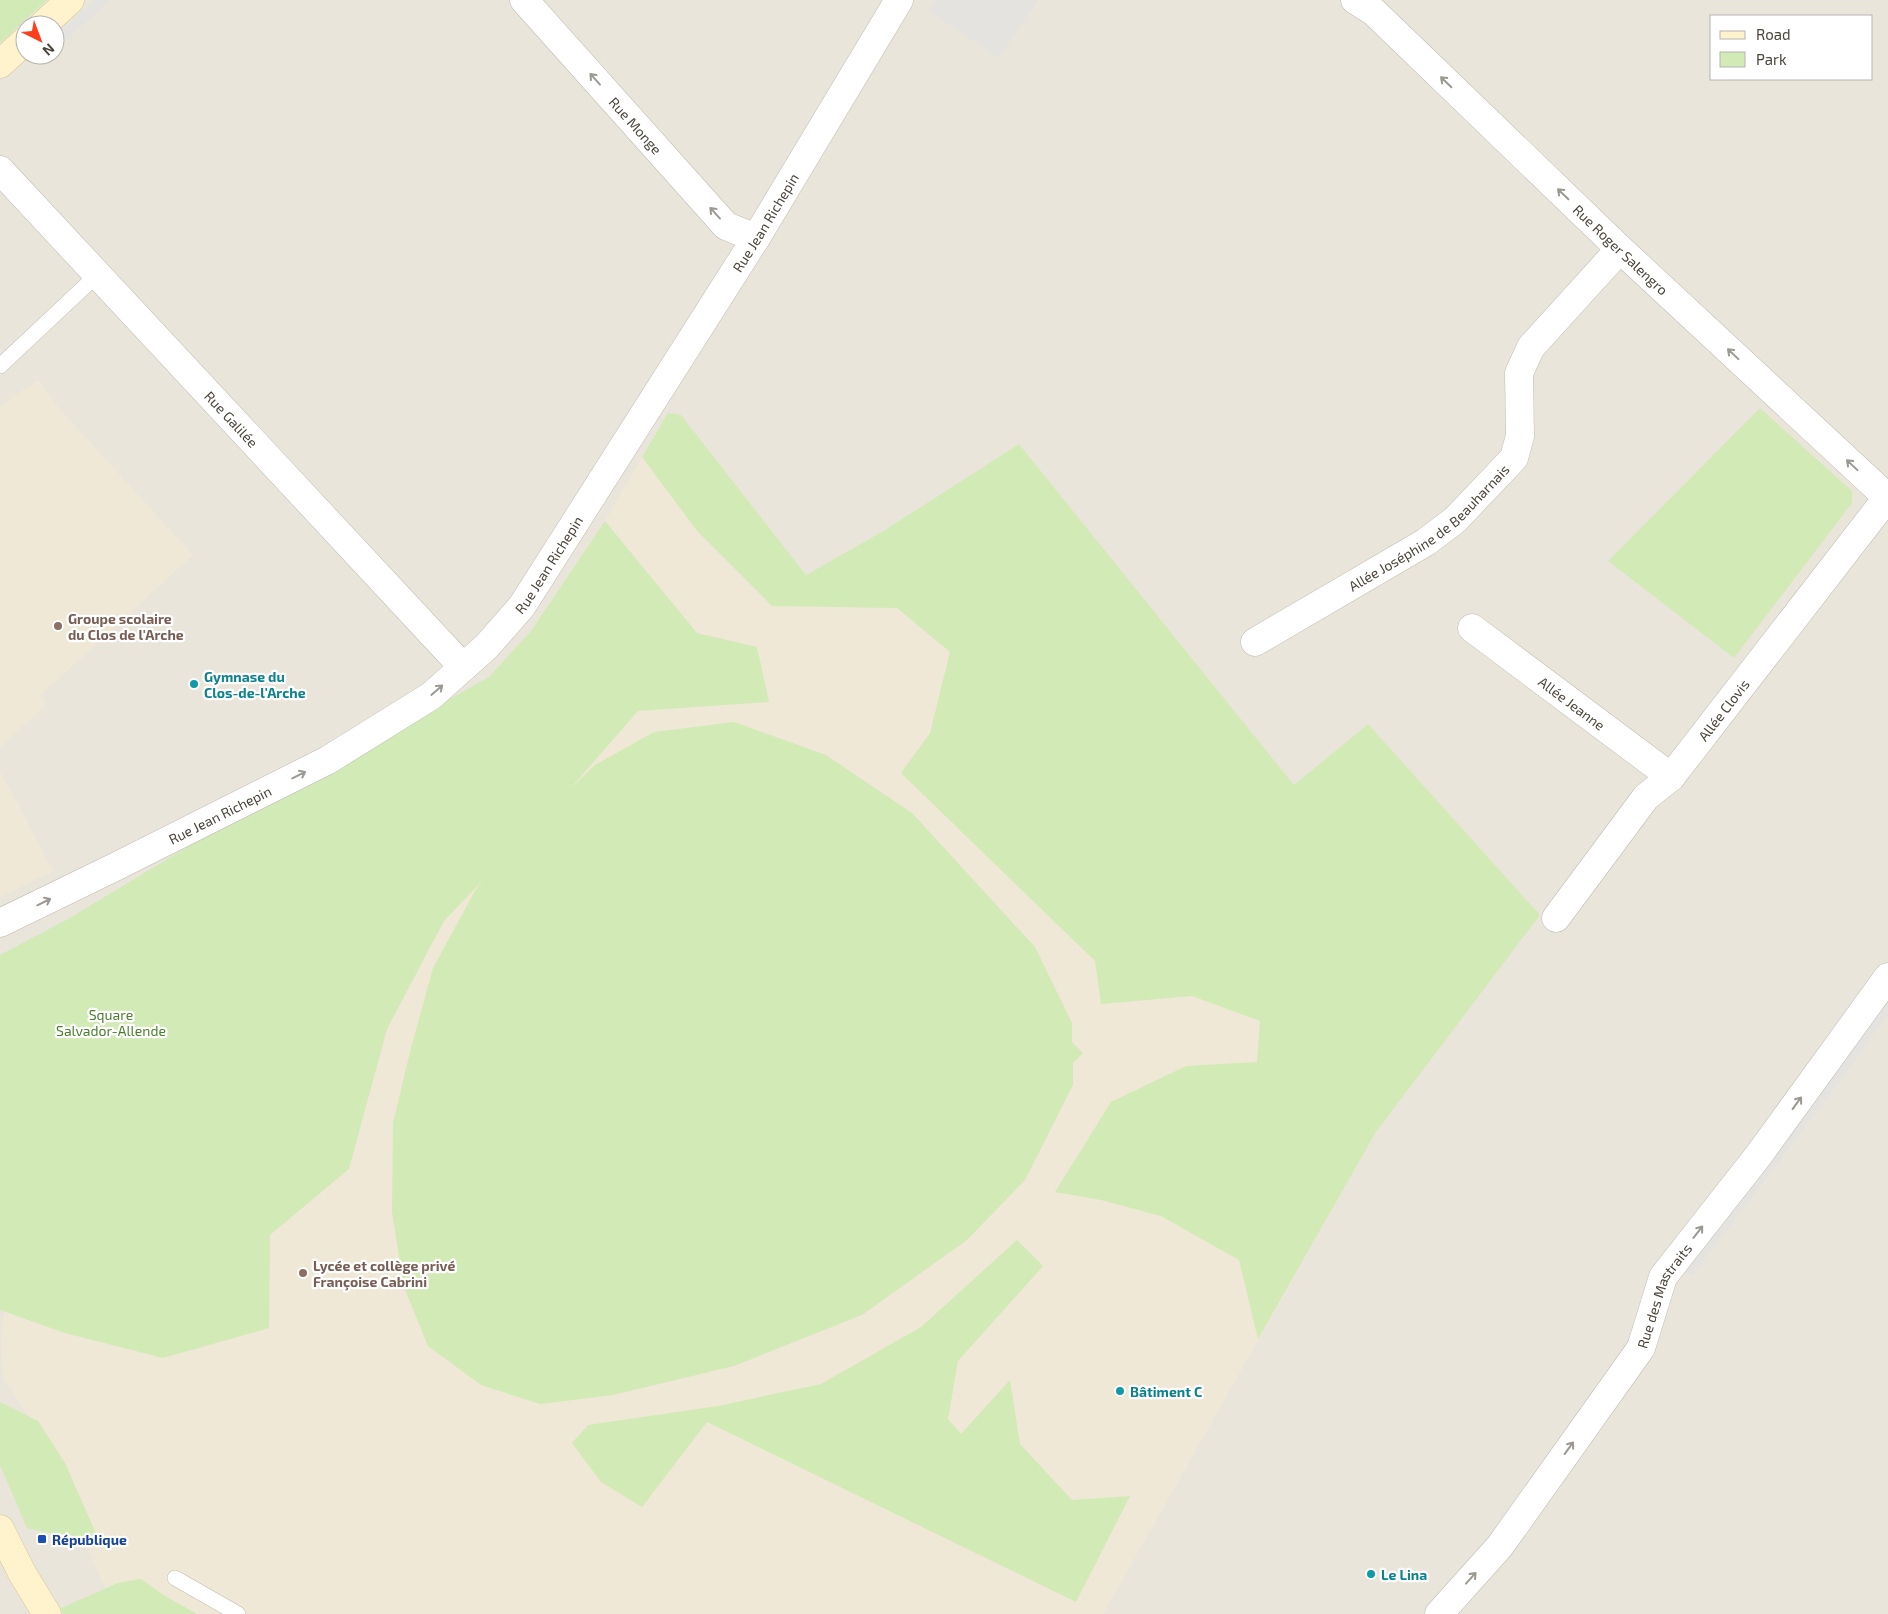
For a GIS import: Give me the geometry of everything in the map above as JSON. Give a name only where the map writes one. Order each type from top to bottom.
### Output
[{"type":"street","points":[[54,15],[70,0]]},
{"type":"street","name":"Rue Monge","points":[[524,0],[726,226],[756,238]]},
{"type":"street","name":"Rue Jean Richepin","points":[[0,923],[328,760],[431,696],[487,646],[522,606],[756,238],[899,0]]},
{"type":"street","name":"Rue Roger Salengro","points":[[1355,0],[1374,12],[1620,248],[1888,498]]},
{"type":"street","points":[[0,64],[15,51]]},
{"type":"street","name":"Rue Galilée","points":[[0,170],[463,667]]},
{"type":"street","name":"Allée Joséphine de Beauharnais","points":[[1255,642],[1426,542],[1455,520],[1514,458],[1520,436],[1519,373],[1531,347],[1620,248]]},
{"type":"street","name":"Allée Clovis","points":[[1556,918],[1646,797],[1671,778],[1888,498]]},
{"type":"street","name":"Allée Jeanne","points":[[1472,628],[1671,778]]},
{"type":"street","name":"Rue des Mastraits","points":[[1439,1614],[1500,1546],[1642,1348],[1663,1277],[1758,1156],[1888,977]]},
{"type":"street","points":[[0,1529],[22,1573],[47,1614]]},
{"type":"lane","points":[[0,366],[96,275]]},
{"type":"lane","points":[[175,1578],[238,1614]]},
{"type":"shaded area","points":[[0,0],[1888,0],[1888,1614],[0,1614]]},
{"type":"shaded area","points":[[94,0],[110,0],[65,42],[65,27]]},
{"type":"shaded area","points":[[935,0],[1038,0],[999,58],[929,11]]},
{"type":"shaded area","name":"Groupe scolaire du Clos de l'Arche","points":[[38,380],[56,405],[193,555],[40,696],[47,704],[0,747],[0,406]]},
{"type":"shaded area","points":[[668,413],[681,415],[806,575],[885,530],[1019,444],[1294,785],[1368,724],[1540,915],[1376,1132],[1103,1614],[125,1614],[105,1588],[39,1433],[3,1377],[1,1342],[4,1312],[0,1310],[0,1224],[531,631],[605,521]]},
{"type":"shaded area","points":[[0,771],[53,871],[0,897]]},
{"type":"shaded area","points":[[1888,997],[1888,1014],[1845,1075],[1693,1275],[1683,1272]]},
{"type":"green space","points":[[0,0],[47,0],[31,15],[15,15],[15,29],[0,43]]},
{"type":"green space","points":[[1760,408],[1852,491],[1852,503],[1734,658],[1608,561]]},
{"type":"green space","points":[[668,413],[681,415],[806,575],[885,530],[1019,444],[1294,785],[1368,724],[1540,915],[1376,1132],[1258,1339],[1239,1260],[1161,1216],[1101,1200],[1055,1192],[1111,1102],[1186,1066],[1257,1062],[1260,1021],[1192,996],[1101,1004],[1095,961],[901,773],[930,733],[950,652],[897,608],[772,606],[698,532],[642,457]]},
{"type":"green space","name":"Square Salvador-Allende","points":[[605,521],[697,633],[757,647],[769,702],[638,711],[570,789],[595,765],[654,732],[734,722],[826,755],[912,813],[1035,947],[1072,1023],[1072,1042],[1083,1053],[1073,1063],[1073,1085],[1025,1180],[967,1240],[862,1315],[734,1366],[613,1395],[540,1404],[481,1385],[428,1346],[404,1287],[392,1212],[393,1123],[433,968],[476,889],[485,878],[444,921],[387,1029],[349,1169],[270,1235],[269,1328],[163,1358],[65,1333],[0,1310],[0,955],[68,919],[229,822],[489,677],[531,631]]},
{"type":"green space","points":[[1017,1240],[1043,1266],[958,1361],[948,1419],[961,1434],[1010,1380],[1020,1444],[1072,1500],[1130,1496],[1076,1602],[707,1422],[642,1507],[601,1482],[572,1443],[588,1425],[718,1406],[821,1384],[921,1327]]},
{"type":"green space","points":[[0,1402],[38,1421],[65,1463],[101,1545],[27,1528],[0,1465]]},
{"type":"green space","points":[[141,1579],[165,1596],[197,1614],[64,1614],[59,1609],[118,1583]]},
{"type":"place","name":"Groupe scolaire du Clos de l'Arche","points":[[58,626]]},
{"type":"place","name":"Gymnase du Clos-de-l'Arche","points":[[194,684]]},
{"type":"place","name":"Lycée et collège privé Françoise Cabrini","points":[[303,1273]]},
{"type":"place","name":"Bâtiment C","points":[[1120,1391]]},
{"type":"place","name":"République","points":[[42,1539]]},
{"type":"place","name":"Le Lina","points":[[1371,1574]]}]
